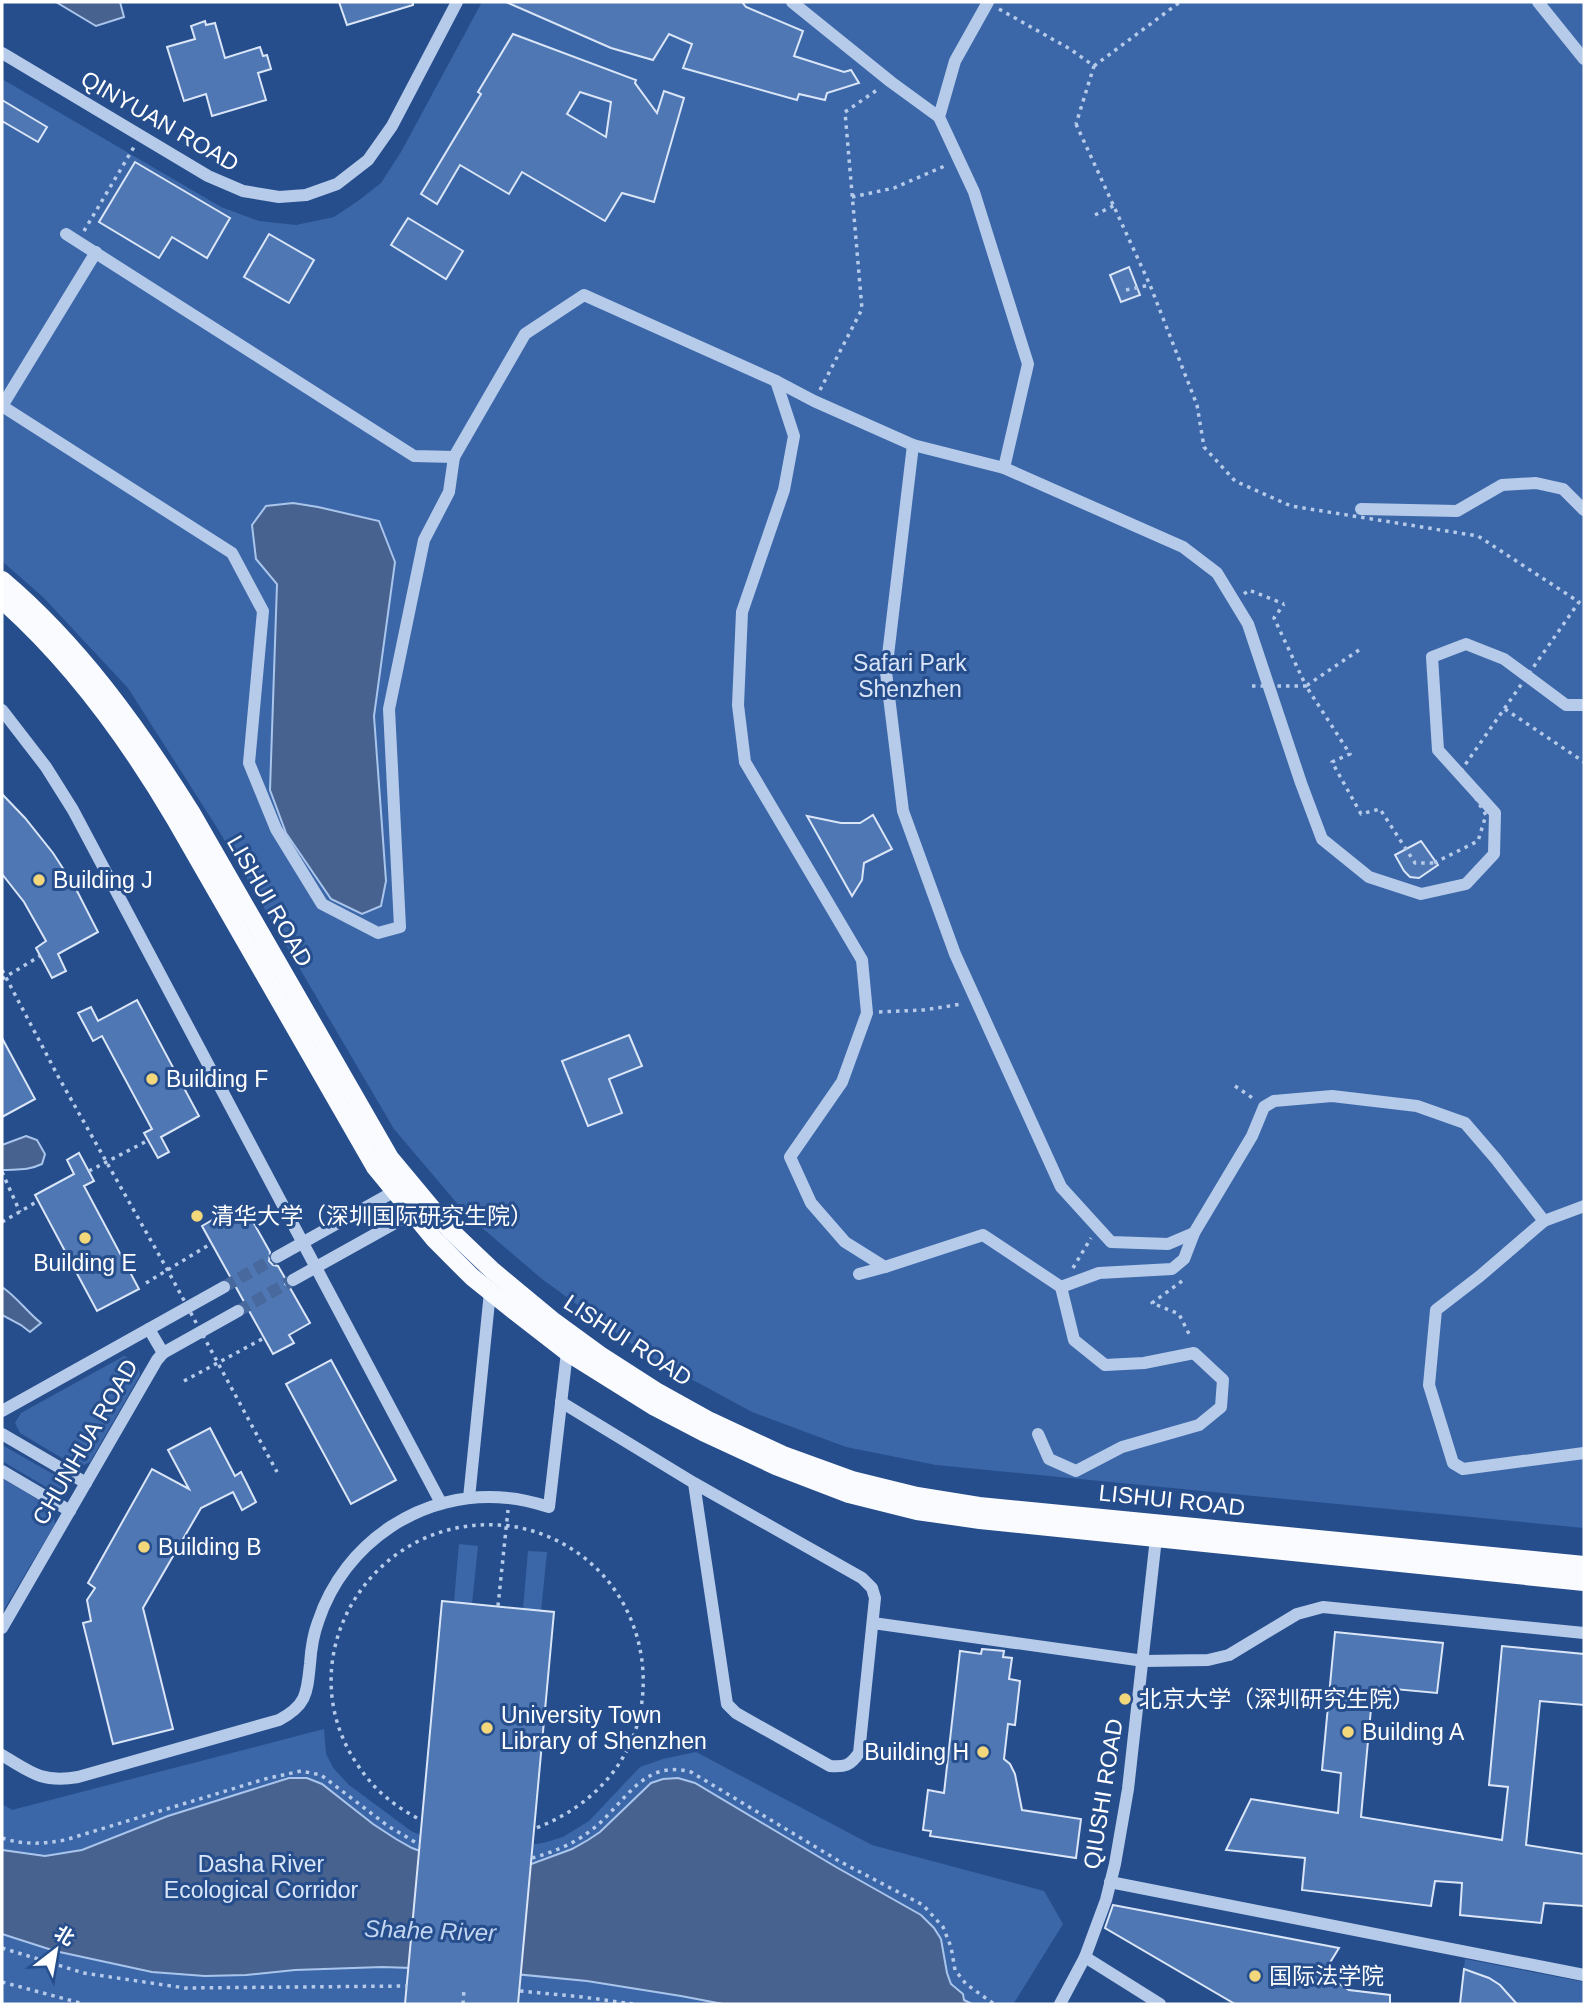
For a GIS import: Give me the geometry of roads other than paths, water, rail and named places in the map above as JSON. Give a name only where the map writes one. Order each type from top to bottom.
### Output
[{"type":"main road","name":"LISHUI ROAD","points":[[2,580],[50,625],[93,674],[166,773],[390,1158],[450,1230],[493,1271],[552,1320],[656,1391],[710,1421],[783,1455],[852,1480],[917,1496],[979,1506],[1584,1564]]},
{"type":"main road","name":"LISHUI ROAD","points":[[2,600],[71,671],[145,770],[176,819],[375,1167],[435,1240],[490,1292],[568,1352],[655,1406],[776,1466],[849,1494],[917,1511],[980,1520],[1584,1582]]},
{"type":"street","name":"QINYUAN ROAD","points":[[2,53],[208,176],[243,191],[279,197],[306,195],[337,184],[368,160],[392,126],[457,2]]},
{"type":"street","points":[[792,2],[939,117],[974,192],[1028,364],[1004,468]]},
{"type":"street","points":[[939,117],[955,61],[987,2]]},
{"type":"street","points":[[1538,2],[1584,59]]},
{"type":"street","points":[[66,234],[414,456],[454,457]]},
{"type":"street","points":[[96,252],[2,406],[232,553],[263,611],[249,763],[276,829],[322,904],[378,933],[400,926],[389,709],[424,540],[449,492],[454,457],[525,334],[584,295],[913,445],[1004,468],[1183,547],[1217,573],[1248,624],[1322,839],[1369,877],[1421,894],[1466,884],[1494,854],[1495,813],[1438,750],[1432,657],[1466,644],[1504,659],[1566,705],[1584,705]]},
{"type":"street","points":[[776,382],[794,436],[784,489],[742,612],[738,705],[745,762],[862,960],[867,1013],[842,1082],[790,1157],[811,1203],[845,1242],[884,1267]]},
{"type":"street","points":[[913,445],[886,672],[902,811],[955,954],[1061,1187],[1111,1242],[1168,1244],[1194,1233]]},
{"type":"street","points":[[1361,509],[1457,511],[1503,485],[1536,483],[1563,489],[1584,510]]},
{"type":"street","points":[[2,710],[46,767],[73,810],[441,1503]]},
{"type":"street","points":[[1061,1287],[1099,1273],[1172,1269],[1184,1259],[1194,1233],[1252,1136],[1264,1107],[1274,1101],[1332,1096],[1417,1106],[1465,1123],[1545,1222]]},
{"type":"street","points":[[277,1257],[395,1191],[417,1191],[411,1212],[293,1280]]},
{"type":"street","points":[[1584,1206],[1545,1222],[1436,1310],[1429,1385],[1453,1463],[1463,1468],[1584,1453]]},
{"type":"street","points":[[859,1274],[982,1235],[1061,1287],[1074,1340],[1105,1365],[1144,1363],[1194,1353],[1223,1380],[1221,1407],[1199,1425],[1122,1447],[1076,1471],[1049,1460],[1038,1434]]},
{"type":"street","name":"CHUNHUA ROAD","points":[[2,1411],[224,1287]]},
{"type":"street","points":[[469,1498],[490,1292]]},
{"type":"street","name":"CHUNHUA ROAD","points":[[2,1628],[149,1370],[163,1353],[238,1311]]},
{"type":"street","points":[[149,1329],[163,1353]]},
{"type":"street","points":[[2,1755],[32,1773],[61,1780],[252,1728],[289,1715],[297,1709],[307,1693],[312,1644],[331,1590],[342,1572],[386,1529],[402,1519],[441,1503],[469,1498],[509,1498],[549,1507],[568,1352]]},
{"type":"street","points":[[561,1402],[694,1483],[862,1578],[872,1588],[875,1598],[859,1753],[852,1764],[844,1767],[830,1766],[736,1713],[727,1704],[694,1483]]},
{"type":"street","points":[[2,1434],[86,1483]]},
{"type":"street","points":[[2,1471],[70,1511]]},
{"type":"street","name":"QIUSHI ROAD","points":[[1060,2004],[1085,1957],[1110,1882],[1128,1789],[1156,1538]]},
{"type":"street","points":[[873,1623],[1144,1661],[1208,1660],[1228,1655],[1297,1614],[1323,1607],[1584,1633]]},
{"type":"street","points":[[1110,1882],[1584,1975]]},
{"type":"street","points":[[1085,1957],[1160,2004]]},
{"type":"water","points":[[56,2],[120,2],[124,17],[96,26]]},
{"type":"water","points":[[293,503],[379,521],[395,562],[374,716],[386,881],[381,906],[362,914],[331,899],[286,833],[270,790],[277,584],[256,559],[252,525],[266,506]]},
{"type":"water","points":[[26,1136],[37,1140],[45,1154],[42,1164],[27,1169],[2,1170],[2,1145]]},
{"type":"water","points":[[2,1287],[41,1323],[30,1332],[2,1315]]},
{"type":"water","name":"Dasha River Ecological Corridor","points":[[289,1778],[307,1778],[322,1784],[396,1839],[444,1860],[526,1866],[572,1849],[588,1840],[600,1832],[651,1783],[678,1778],[695,1783],[921,1915],[941,1939],[951,1984],[963,1994],[964,2000],[972,2004],[723,2004],[587,1981],[473,1970],[382,1967],[205,1976],[152,1972],[55,1951],[2,1934],[2,1850],[45,1856],[82,1850],[168,1816]]},
{"type":"tunnel","points":[[224,1287],[277,1257]]},
{"type":"tunnel","points":[[238,1311],[293,1280]]},
{"type":"place","name":"Building J","points":[[39,880]]},
{"type":"place","name":"Building F","points":[[152,1079]]},
{"type":"place","name":"清华大学（深圳国际研究生院）","points":[[197,1216]]},
{"type":"place","name":"Building E","points":[[85,1238]]},
{"type":"place","name":"Building B","points":[[144,1547]]},
{"type":"place","name":"北京大学（深圳研究生院）","points":[[1125,1699]]},
{"type":"place","name":"University Town Library of Shenzhen","points":[[487,1728]]},
{"type":"place","name":"Building A","points":[[1348,1732]]},
{"type":"place","name":"Building H","points":[[983,1752]]},
{"type":"place","name":"国际法学院","points":[[1255,1976]]},
{"type":"park label","name":"Safari Park Shenzhen","points":[[910,676]]},
{"type":"water label","name":"Shahe River","points":[[430,1931]]}]
